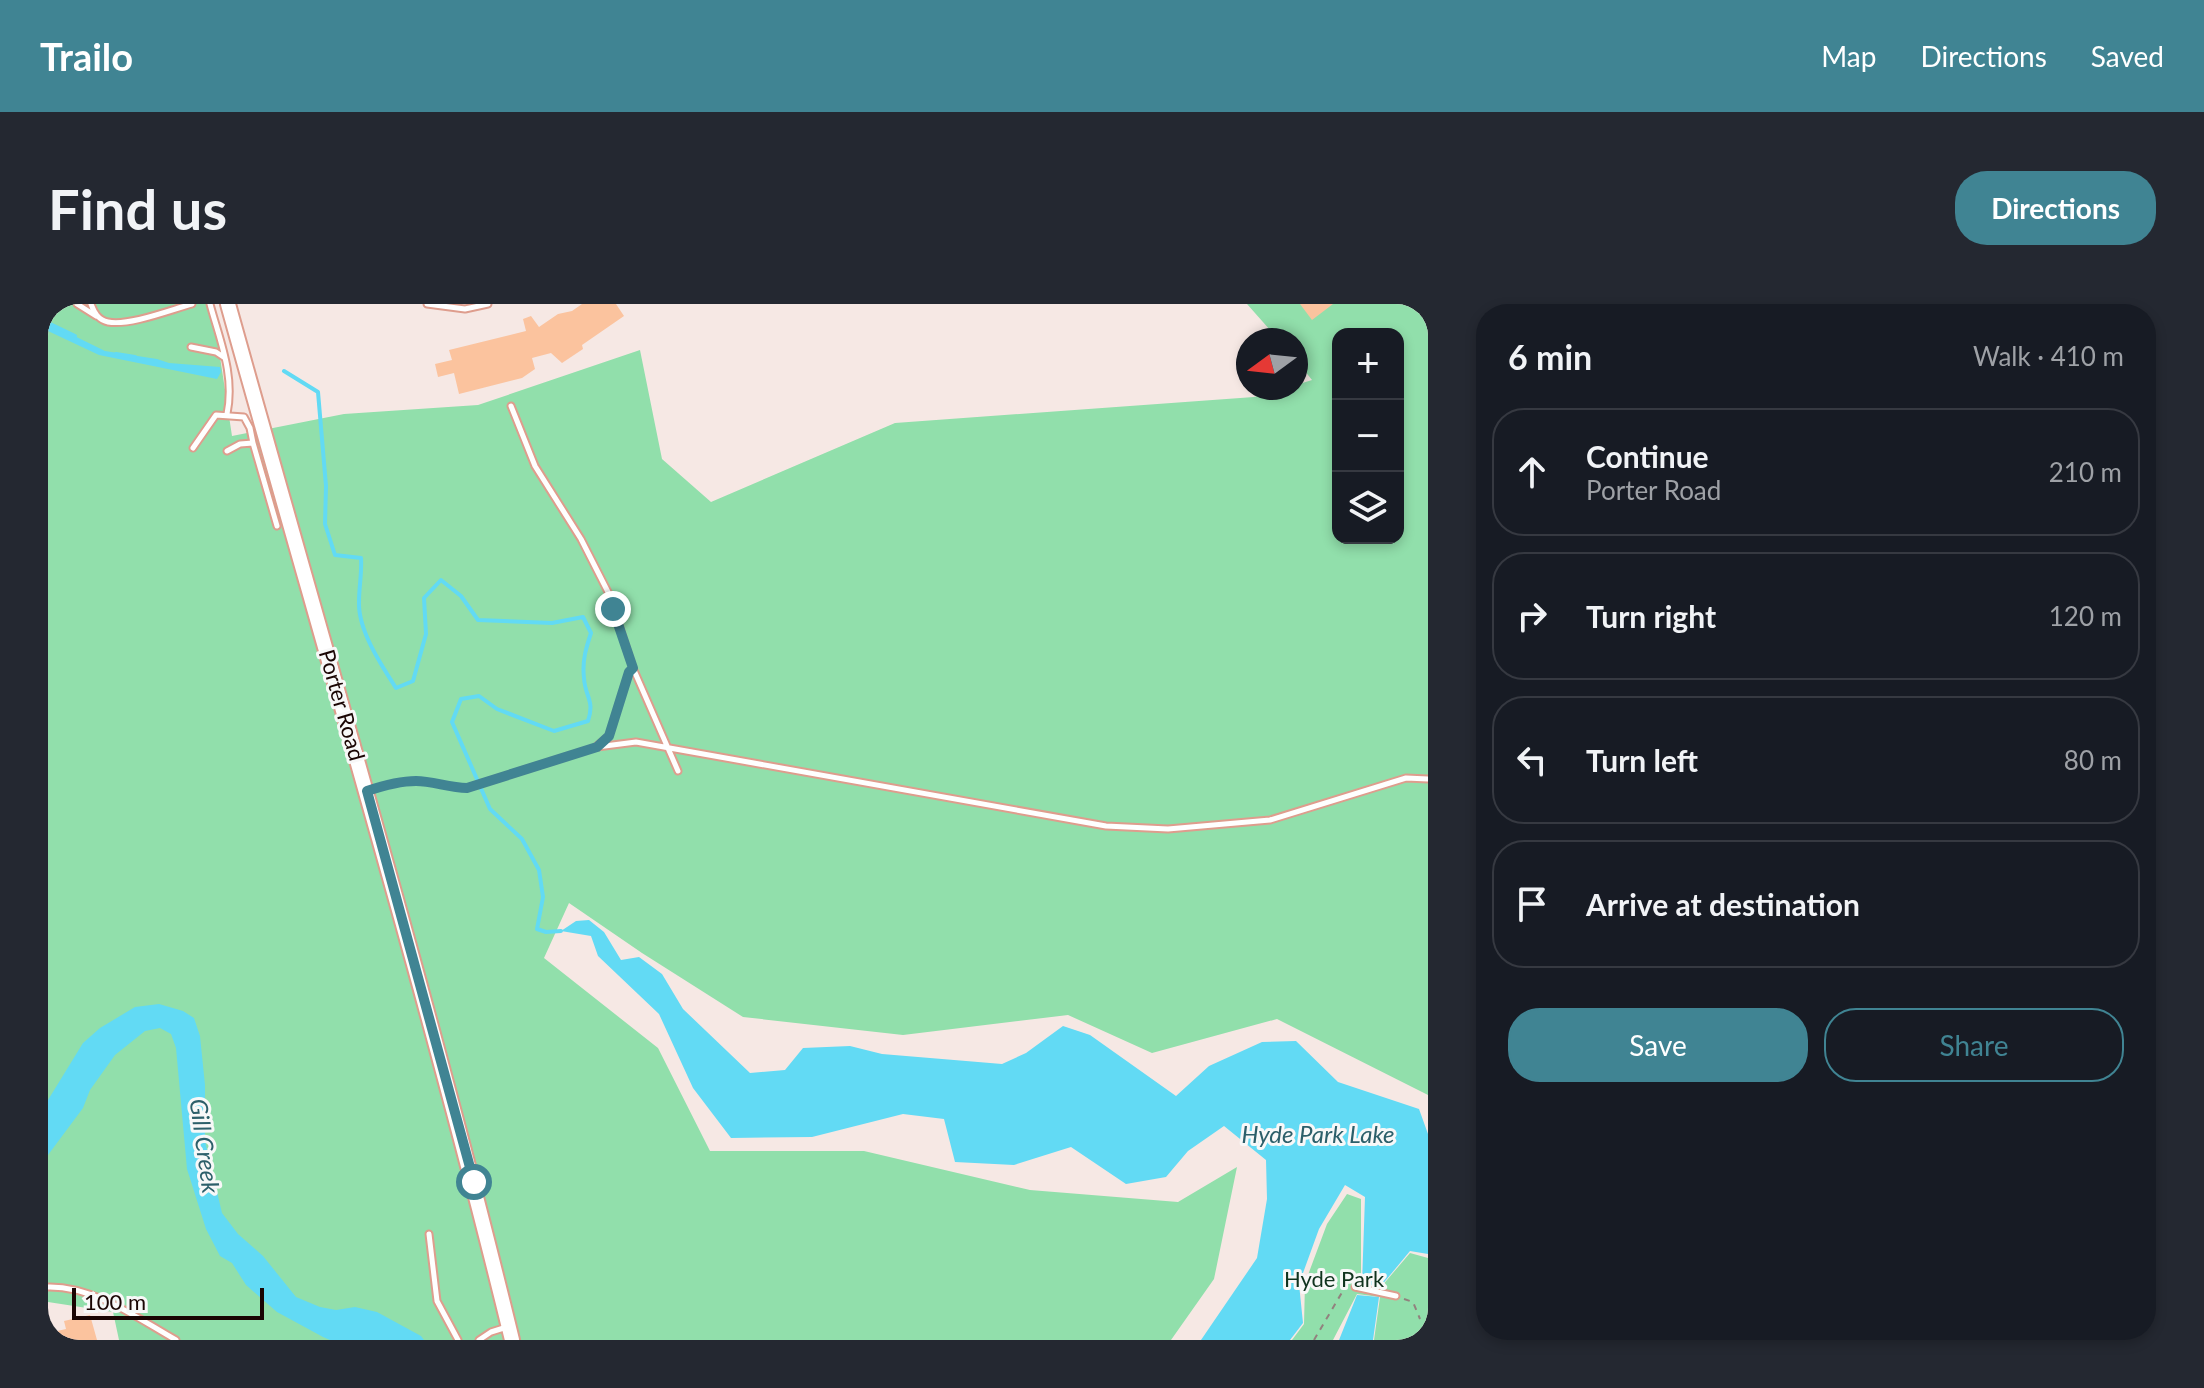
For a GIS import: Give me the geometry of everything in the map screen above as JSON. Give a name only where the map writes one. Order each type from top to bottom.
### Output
[{"type":"main road","name":"Porter Road","points":[[228,304],[367,791],[474,1182],[511,1333]]},
{"type":"lane","points":[[77,304],[107,322],[192,304]]},
{"type":"lane","points":[[91,304],[97,316]]},
{"type":"lane","points":[[210,304],[232,393],[227,414]]},
{"type":"lane","points":[[427,304],[465,309],[488,304]]},
{"type":"lane","points":[[1421,304],[1428,305]]},
{"type":"lane","points":[[191,347],[216,352],[226,359]]},
{"type":"lane","points":[[511,406],[535,466],[581,539],[608,592],[633,668],[678,771]]},
{"type":"lane","points":[[193,448],[216,415],[244,417],[250,428],[277,526]]},
{"type":"lane","points":[[227,451],[240,444],[253,443]]},
{"type":"lane","points":[[597,747],[609,736],[629,672],[633,668]]},
{"type":"lane","points":[[467,788],[597,747],[636,742],[1106,826],[1168,829],[1270,820],[1406,778],[1428,779]]},
{"type":"lane","points":[[429,1234],[437,1301],[458,1340]]},
{"type":"lane","points":[[48,1287],[61,1287],[117,1306],[176,1340]]},
{"type":"lane","points":[[1355,1287],[1396,1296]]},
{"type":"lane","points":[[479,1340],[491,1332],[511,1333]]},
{"type":"path","points":[[367,791],[418,781],[467,788]]},
{"type":"path","points":[[1314,1340],[1344,1289],[1355,1287]]},
{"type":"path","points":[[1396,1296],[1413,1302],[1420,1319]]},
{"type":"green space","points":[[48,304],[212,304],[232,436],[344,414],[478,405],[640,350],[662,459],[711,502],[895,423],[1236,398],[1308,400],[1308,381],[1312,380],[1308,375],[1308,328],[1268,328],[1247,304],[1428,304],[1428,1095],[1277,1019],[1152,1053],[1068,1015],[903,1035],[743,1017],[569,903],[544,958],[658,1048],[710,1151],[864,1151],[1030,1190],[1178,1202],[1237,1167],[1214,1279],[1171,1340],[119,1340],[113,1312],[48,1302]]},
{"type":"green space","name":"Hyde Park","points":[[1347,1194],[1361,1199],[1361,1285],[1381,1287],[1410,1253],[1428,1258],[1428,1340],[1374,1340],[1380,1297],[1357,1294],[1333,1340],[1292,1340],[1304,1324],[1305,1283],[1327,1224]]},
{"type":"water","points":[[48,323],[105,351],[169,363],[220,367],[221,372],[217,379],[99,355],[48,331]]},
{"type":"water","name":"Hyde Park Lake","points":[[589,920],[604,932],[621,960],[639,957],[662,974],[683,1009],[750,1073],[785,1070],[803,1048],[850,1046],[882,1054],[1002,1064],[1026,1053],[1063,1026],[1090,1035],[1176,1096],[1209,1066],[1262,1042],[1296,1041],[1338,1082],[1419,1109],[1428,1134],[1428,1254],[1410,1251],[1381,1286],[1362,1284],[1365,1197],[1345,1185],[1319,1229],[1299,1284],[1303,1323],[1290,1340],[1201,1340],[1257,1258],[1267,1199],[1266,1160],[1224,1126],[1188,1151],[1166,1177],[1126,1184],[1071,1147],[1014,1165],[955,1162],[944,1119],[903,1114],[812,1137],[731,1138],[693,1088],[659,1014],[598,956],[591,936],[561,931],[576,921]]},
{"type":"water","name":"Gill Creek","points":[[159,1004],[183,1011],[194,1018],[200,1036],[205,1085],[205,1141],[222,1213],[238,1234],[263,1256],[296,1297],[336,1310],[355,1307],[377,1312],[424,1340],[330,1340],[277,1312],[246,1285],[232,1263],[220,1256],[206,1229],[187,1169],[176,1048],[171,1034],[160,1028],[145,1031],[115,1055],[90,1090],[83,1108],[48,1155],[48,1100],[83,1043],[100,1028],[135,1007]]},
{"type":"water","points":[[1357,1295],[1379,1297],[1373,1340],[1339,1340]]},
{"type":"building","points":[[582,304],[616,304],[624,316],[562,363],[551,353],[532,358],[535,369],[522,378],[459,394],[454,373],[438,377],[435,364],[452,360],[449,350],[526,331],[523,319],[531,316],[539,327],[558,314],[572,311]]},
{"type":"building","points":[[1300,304],[1333,304],[1312,320]]},
{"type":"building","points":[[90,1315],[97,1340],[48,1340],[48,1333],[66,1329],[64,1321]]},
{"type":"waterway","points":[[48,323],[75,336]]},
{"type":"waterway","points":[[116,354],[135,357]]},
{"type":"waterway","points":[[284,371],[318,392],[326,486],[325,524],[335,555],[361,558],[359,602],[362,624],[396,688],[413,681],[426,634],[424,598],[441,580],[461,596],[478,620],[552,623],[583,617],[591,633],[584,666],[590,703],[588,721],[554,731],[497,709],[479,696],[461,699],[452,722],[490,809],[522,839],[539,870],[543,897],[537,929],[561,931]]},
{"type":"route","points":[[474,1182],[367,791],[418,781],[467,788],[597,747],[609,736],[629,672],[633,668],[613,609]]}]
